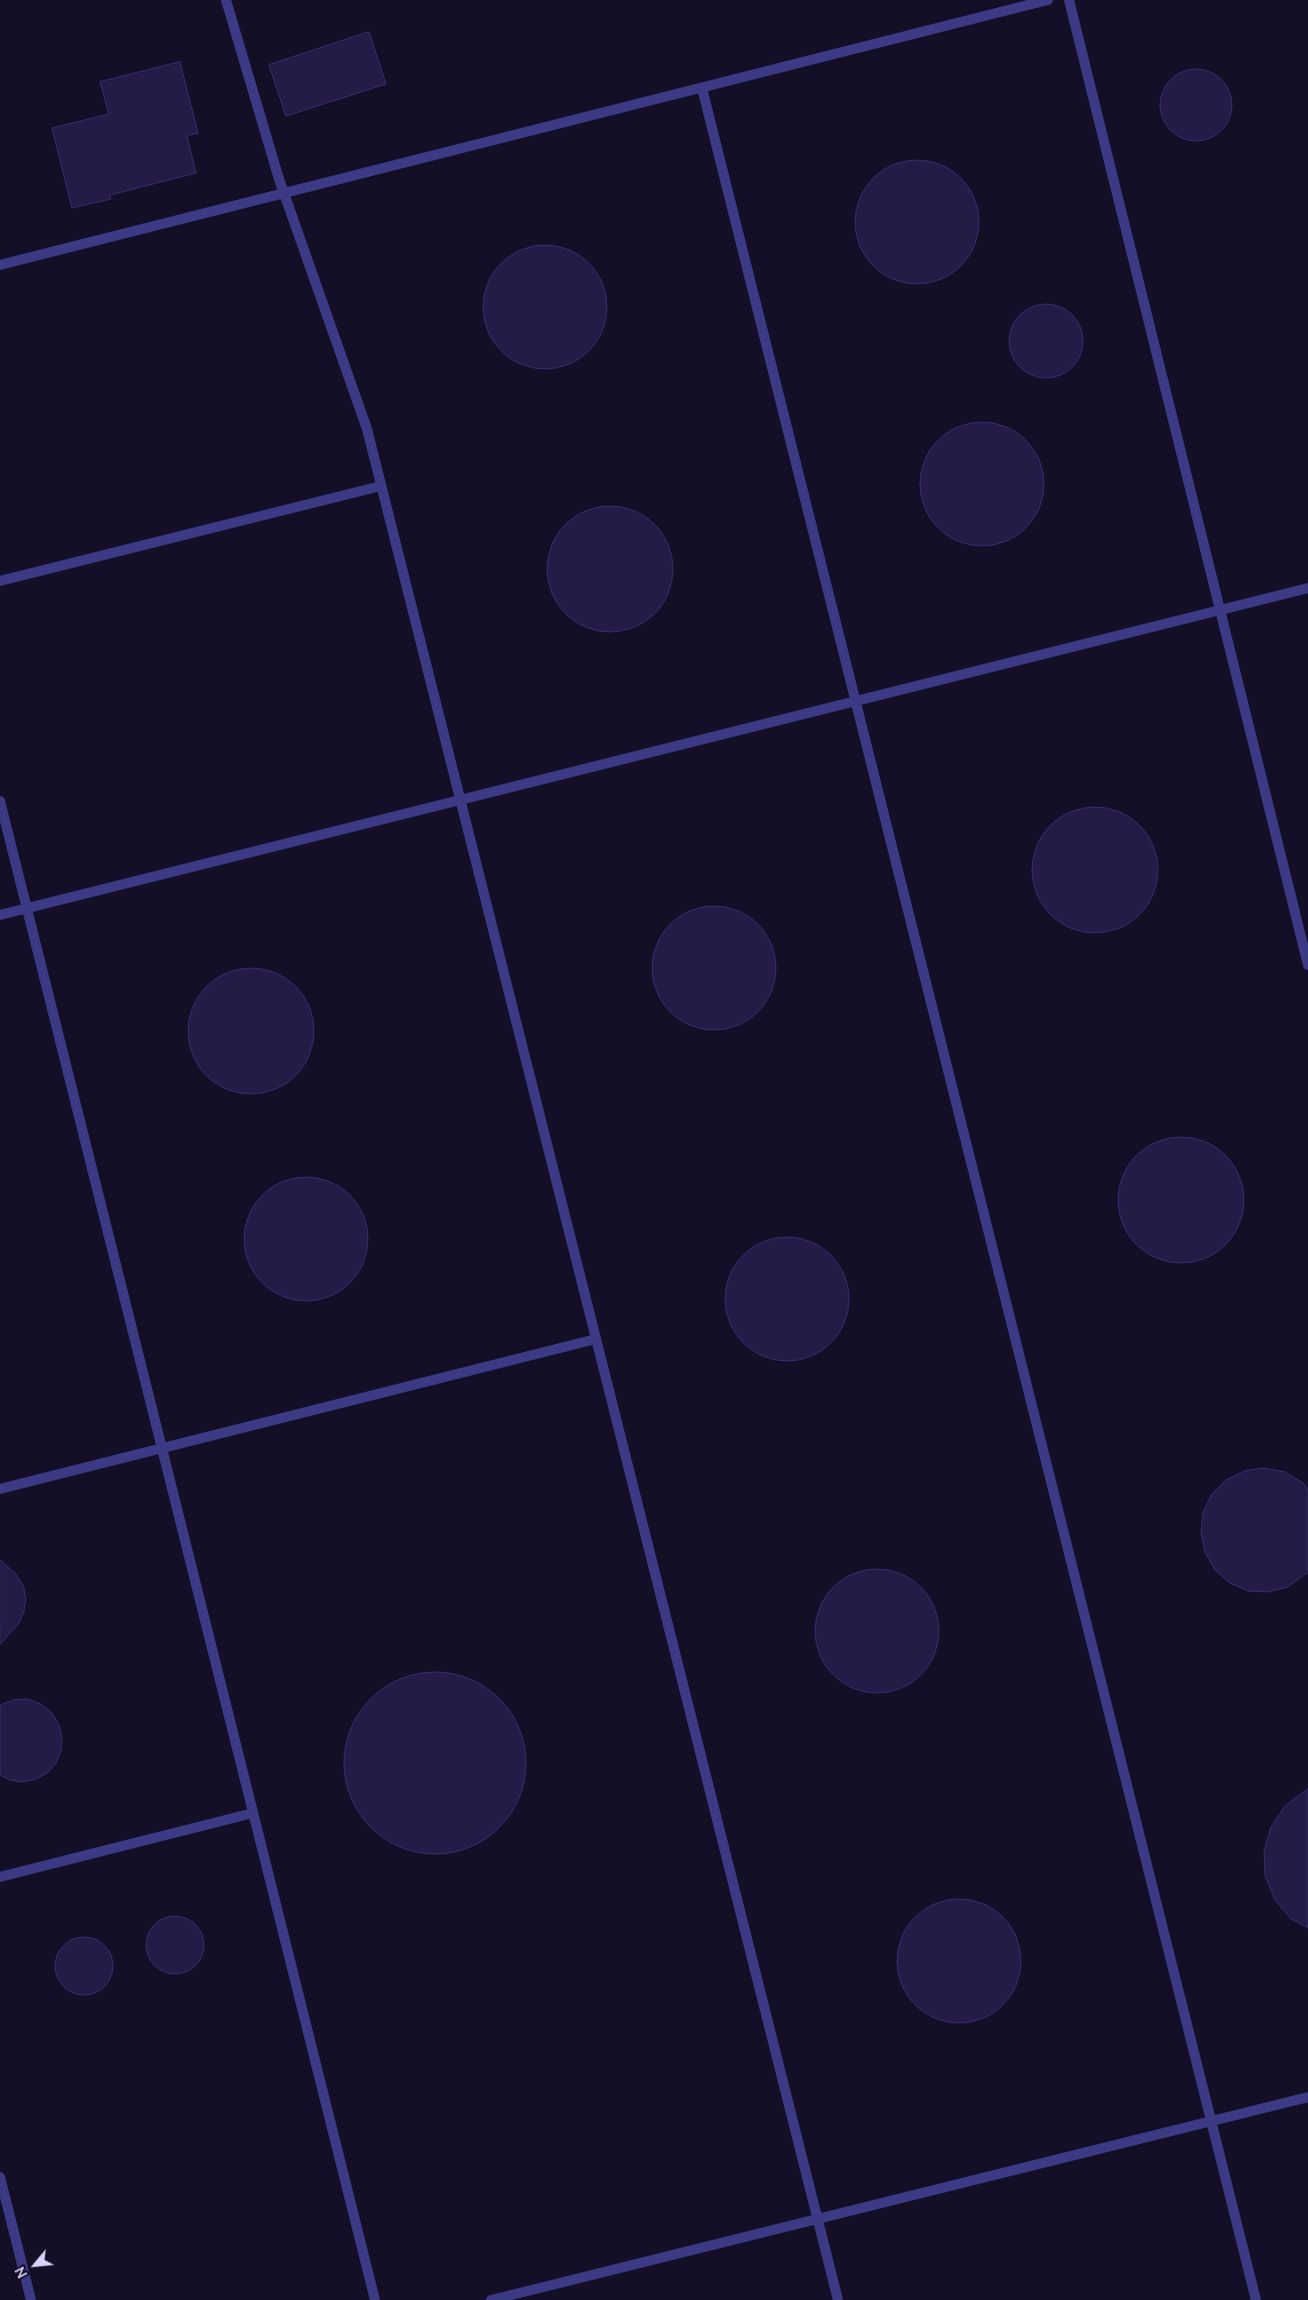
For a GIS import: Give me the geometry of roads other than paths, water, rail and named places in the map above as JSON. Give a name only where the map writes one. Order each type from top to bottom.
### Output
[{"type":"lane","points":[[226,0],[284,193],[358,402],[381,486],[838,2300]]},
{"type":"lane","points":[[0,266],[1048,0]]},
{"type":"lane","points":[[1069,0],[1308,965]]},
{"type":"lane","points":[[702,88],[1256,2300]]},
{"type":"lane","points":[[0,581],[381,486]]},
{"type":"lane","points":[[0,915],[1308,588]]},
{"type":"lane","points":[[0,801],[375,2300]]},
{"type":"lane","points":[[0,1490],[596,1339]]},
{"type":"lane","points":[[0,1877],[253,1813]]},
{"type":"lane","points":[[491,2300],[1308,2097]]},
{"type":"lane","points":[[0,2178],[30,2300]]}]
